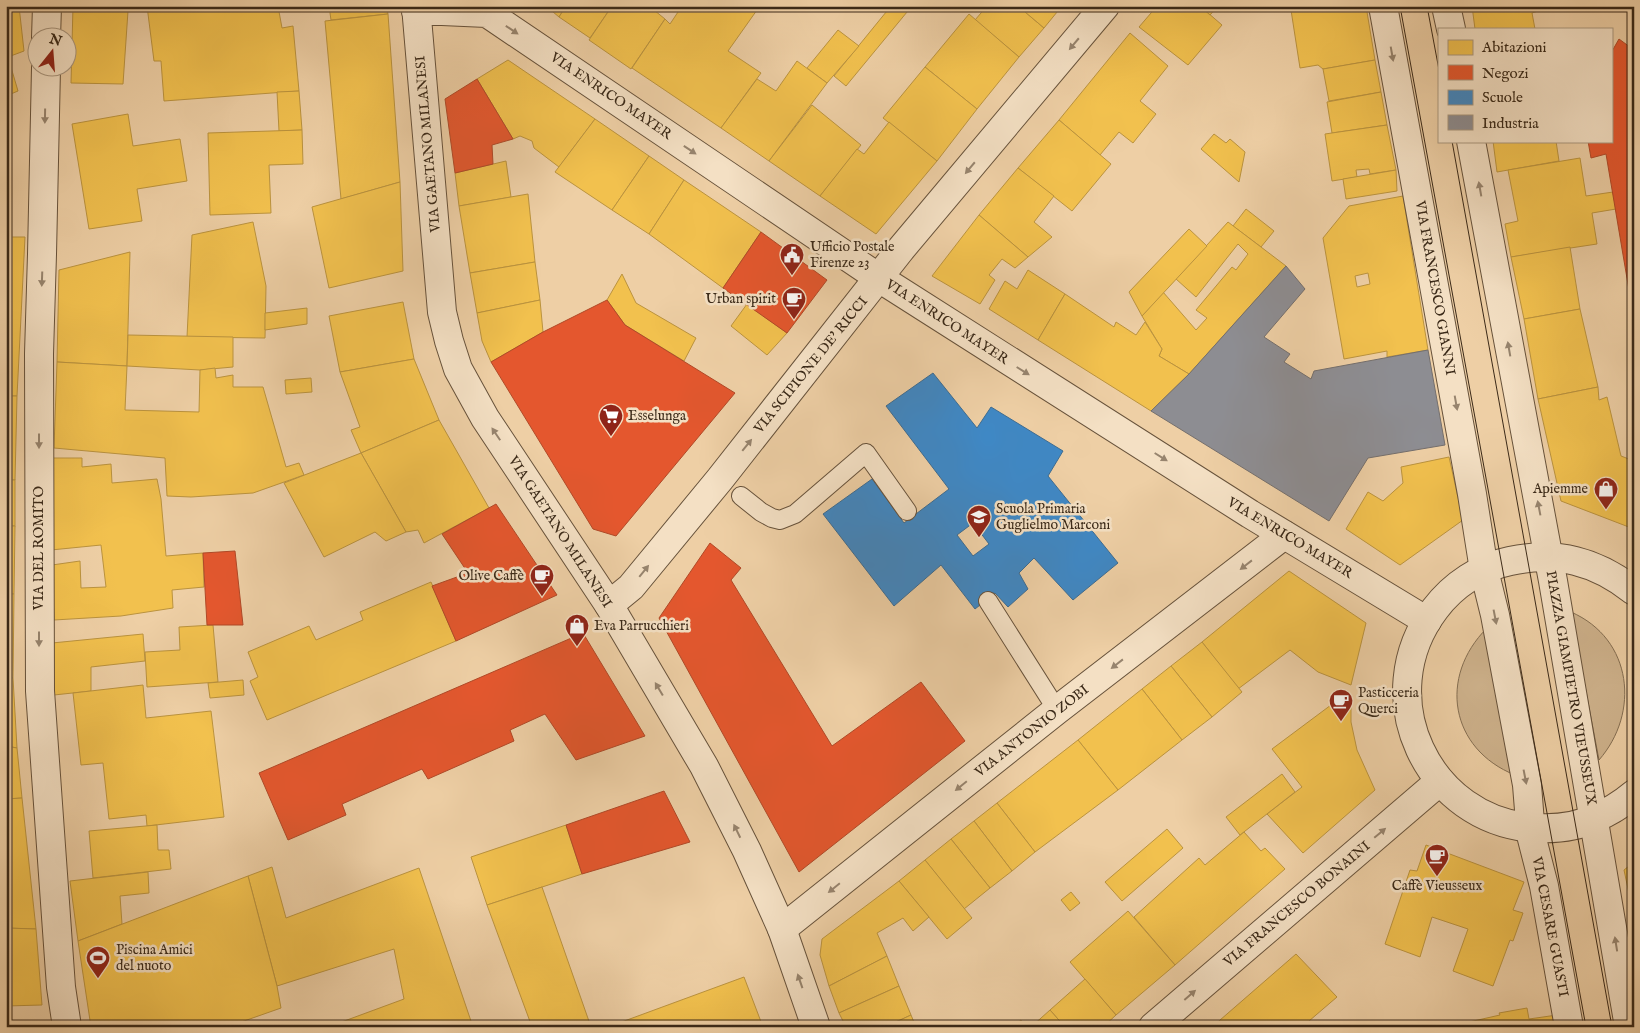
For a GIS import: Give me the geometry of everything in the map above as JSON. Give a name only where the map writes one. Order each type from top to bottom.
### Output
[{"type":"street","points":[[46,28],[47,6]]},
{"type":"street","name":"VIA SCIPIONE DE' RICCI","points":[[609,604],[631,587],[720,478],[901,249],[1105,6]]},
{"type":"street","name":"VIA FRANCESCO GIANNI","points":[[1384,6],[1484,570]]},
{"type":"street","points":[[1446,6],[1450,28]]},
{"type":"street","name":"VIA ENRICO MAYER","points":[[416,9],[487,13],[879,278],[1284,535],[1427,621]]},
{"type":"street","name":"VIA GAETANO MILANESI","points":[[416,9],[443,318],[449,341],[466,385],[485,418],[609,604],[704,766],[747,851],[782,929],[816,1027]]},
{"type":"street","name":"VIA DEL ROMITO","points":[[46,78],[39,354],[40,691],[60,987],[67,1027]]},
{"type":"street","points":[[1471,142],[1548,556]]},
{"type":"street","name":"VIA ANTONIO ZOBI","points":[[782,929],[1057,710],[1284,535]]},
{"type":"street","name":"PIAZZA GIAMPIETRO VIEUSSEUX","points":[[1548,556],[1594,819]]},
{"type":"street","name":"PIAZZA GIAMPIETRO VIEUSSEUX","points":[[1634,591],[1603,570],[1582,562],[1548,556],[1519,559],[1484,570],[1466,580],[1450,593],[1427,621],[1419,636],[1409,667],[1407,692],[1410,722],[1417,744],[1430,768],[1440,781],[1463,802],[1488,817],[1530,828],[1561,828],[1594,819],[1618,806],[1634,794]]},
{"type":"street","points":[[1484,570],[1495,615],[1527,785],[1530,828]]},
{"type":"street","name":"VIA FRANCESCO BONAINI","points":[[1153,1027],[1440,781]]},
{"type":"street","points":[[1594,819],[1629,1027]]},
{"type":"street","name":"VIA CESARE GUASTI","points":[[1530,828],[1544,886],[1569,1027]]},
{"type":"lane","points":[[741,496],[761,512],[780,520],[795,514],[866,453],[907,511]]},
{"type":"lane","points":[[988,601],[1057,710]]},
{"type":"shaded area","points":[[1571,612],[1592,624],[1607,640],[1618,658],[1624,678],[1625,700],[1621,721],[1612,741],[1599,760]]},
{"type":"shaded area","points":[[1487,628],[1515,775],[1493,763],[1476,748],[1465,730],[1458,710],[1457,689],[1462,668],[1471,647]]},
{"type":"building: Abitazioni","points":[[6,6],[19,6],[24,51],[8,57],[18,91],[6,96]]},
{"type":"building: Abitazioni","points":[[73,6],[147,6],[147,9],[128,11],[123,84],[71,83],[71,78],[78,78],[78,28],[72,28]]},
{"type":"building: Abitazioni","points":[[147,6],[278,6],[282,28],[293,26],[299,91],[164,101],[161,61],[154,61]]},
{"type":"building: Abitazioni","points":[[329,6],[386,6],[388,14],[331,20]]},
{"type":"building: Abitazioni","points":[[546,6],[566,6],[559,17]]},
{"type":"building: Abitazioni","points":[[566,6],[612,6],[590,38],[559,17]]},
{"type":"building: Abitazioni","points":[[612,6],[649,6],[665,19],[631,69],[589,40]]},
{"type":"building: Abitazioni","points":[[682,6],[752,6],[757,10],[728,51],[761,73],[721,128],[632,68],[665,19],[670,24]]},
{"type":"building: Abitazioni","points":[[891,6],[912,6],[846,86],[834,76]]},
{"type":"building: Abitazioni","points":[[987,6],[1018,6],[1044,28],[1019,57],[975,20]]},
{"type":"building: Abitazioni","points":[[1018,6],[1062,6],[1044,28]]},
{"type":"building: Abitazioni","points":[[1157,6],[1200,6],[1222,25],[1188,65],[1139,27]]},
{"type":"building: Abitazioni","points":[[1200,6],[1218,6],[1210,15]]},
{"type":"building: Abitazioni","points":[[1309,6],[1366,6],[1375,60],[1323,69],[1318,65],[1300,68],[1291,10]]},
{"type":"building: Abitazioni","points":[[1472,6],[1553,6],[1532,13],[1535,28],[1475,28]]},
{"type":"building: Abitazioni","points":[[388,14],[400,182],[341,199],[325,21]]},
{"type":"building: Abitazioni","points":[[969,14],[1019,57],[977,109],[925,67]]},
{"type":"building: Abitazioni","points":[[838,30],[859,46],[827,83],[807,68]]},
{"type":"building: Abitazioni","points":[[1130,33],[1168,66],[1140,101],[1156,114],[1133,143],[1119,132],[1100,155],[1059,120]]},
{"type":"building: Abitazioni","points":[[508,60],[595,119],[559,167],[534,148],[532,141],[520,136],[513,139],[477,79]]},
{"type":"building: Abitazioni","points":[[1375,60],[1381,92],[1329,101],[1323,69]]},
{"type":"building: Abitazioni","points":[[797,61],[827,83],[769,161],[721,128],[757,79],[776,91]]},
{"type":"building: Abitazioni","points":[[925,67],[977,109],[937,161],[883,118]]},
{"type":"building: Abitazioni","points":[[299,91],[302,130],[279,131],[277,92]]},
{"type":"building: Abitazioni","points":[[1381,92],[1387,125],[1332,133],[1327,102]]},
{"type":"building: Abitazioni","points":[[9,95],[7,237],[6,237],[6,96]]},
{"type":"building: Abitazioni","points":[[812,105],[861,145],[820,196],[769,161]]},
{"type":"building: Abitazioni","points":[[128,114],[133,146],[180,139],[187,181],[137,189],[142,221],[89,229],[72,124]]},
{"type":"building: Abitazioni","points":[[595,119],[649,156],[612,210],[555,172]]},
{"type":"building: Abitazioni","points":[[1059,120],[1111,164],[1072,211],[1018,168]]},
{"type":"building: Abitazioni","points":[[889,122],[937,161],[876,234],[820,196],[857,149],[864,154]]},
{"type":"building: Abitazioni","points":[[1387,125],[1396,170],[1370,174],[1369,169],[1356,170],[1357,177],[1332,181],[1325,134]]},
{"type":"building: Abitazioni","points":[[302,130],[303,164],[269,165],[271,213],[210,215],[208,133]]},
{"type":"building: Abitazioni","points":[[1214,134],[1226,143],[1230,139],[1245,152],[1239,182],[1201,149]]},
{"type":"building: Abitazioni","points":[[1493,142],[1556,142],[1559,161],[1497,172]]},
{"type":"building: Abitazioni","points":[[649,156],[684,180],[649,234],[612,210]]},
{"type":"building: Abitazioni","points":[[1580,158],[1586,196],[1613,192],[1616,209],[1592,213],[1597,244],[1511,257],[1505,224],[1518,221],[1508,170]]},
{"type":"building: Abitazioni","points":[[506,161],[511,197],[459,206],[455,173]]},
{"type":"building: Abitazioni","points":[[1018,168],[1054,196],[1034,222],[1052,237],[1028,257],[979,215]]},
{"type":"building: Abitazioni","points":[[1396,170],[1397,191],[1346,199],[1343,179]]},
{"type":"building: Abitazioni","points":[[684,180],[761,232],[723,288],[649,234]]},
{"type":"building: Abitazioni","points":[[400,182],[403,271],[329,288],[312,207]]},
{"type":"building: Abitazioni","points":[[528,194],[535,262],[470,273],[459,206]]},
{"type":"building: Abitazioni","points":[[1403,196],[1428,350],[1387,357],[1387,351],[1344,359],[1323,238],[1349,206]],"holes":[[[1368,273],[1370,284],[1357,287],[1355,276]]]},
{"type":"building: Abitazioni","points":[[1246,209],[1274,231],[1261,247],[1233,226]]},
{"type":"building: Abitazioni","points":[[979,215],[1028,257],[1015,268],[1002,259],[989,275],[995,280],[980,304],[932,276]]},
{"type":"building: Abitazioni","points":[[253,222],[266,286],[265,338],[187,337],[192,235]]},
{"type":"building: Abitazioni","points":[[1228,222],[1286,266],[1189,374],[1159,356],[1162,349],[1142,316],[1163,292],[1196,330],[1207,318],[1196,310],[1232,267],[1236,270],[1248,254],[1238,244],[1196,297],[1176,279]]},
{"type":"building: Abitazioni","points":[[1189,229],[1207,246],[1142,316],[1129,292]]},
{"type":"building: Abitazioni","points":[[6,237],[25,237],[17,396],[6,396]]},
{"type":"building: Abitazioni","points":[[1570,247],[1580,309],[1524,319],[1511,257]]},
{"type":"building: Abitazioni","points":[[130,252],[127,366],[57,362],[59,270]]},
{"type":"building: Abitazioni","points":[[535,262],[540,300],[477,313],[470,273]]},
{"type":"building: Abitazioni","points":[[1028,270],[1065,294],[1038,340],[989,309],[1005,281],[1017,289]]},
{"type":"building: Abitazioni","points":[[622,274],[636,303],[696,338],[684,361],[625,325],[607,300]]},
{"type":"building: Abitazioni","points":[[1065,294],[1114,327],[1116,322],[1136,335],[1145,322],[1162,349],[1159,356],[1189,374],[1151,411],[1038,340]]},
{"type":"building: Abitazioni","points":[[540,300],[543,332],[491,362],[482,341],[477,313]]},
{"type":"building: Abitazioni","points":[[403,302],[414,359],[340,372],[329,316]]},
{"type":"building: Abitazioni","points":[[747,304],[787,333],[767,355],[731,326]]},
{"type":"building: Abitazioni","points":[[307,308],[307,324],[265,330],[265,313]]},
{"type":"building: Abitazioni","points":[[1580,309],[1598,387],[1538,399],[1524,319]]},
{"type":"building: Abitazioni","points":[[128,335],[233,337],[233,367],[200,370],[127,366]]},
{"type":"building: Abitazioni","points":[[414,359],[439,420],[361,453],[351,430],[360,427],[340,372]]},
{"type":"building: Abitazioni","points":[[57,362],[127,366],[125,410],[199,412],[200,370],[215,368],[216,378],[233,375],[233,387],[263,387],[286,467],[299,463],[304,475],[253,493],[191,497],[167,496],[165,458],[54,448]]},
{"type":"building: Abitazioni","points":[[311,378],[312,392],[286,394],[285,380]]},
{"type":"building: Abitazioni","points":[[1598,387],[1599,400],[1607,397],[1621,456],[1634,461],[1634,529],[1561,501],[1538,399]]},
{"type":"building: Abitazioni","points":[[6,396],[17,396],[15,480],[6,480]]},
{"type":"building: Abitazioni","points":[[439,420],[489,508],[424,543],[418,530],[406,532],[361,453]]},
{"type":"building: Abitazioni","points":[[361,453],[406,532],[386,541],[375,532],[324,557],[284,483]]},
{"type":"building: Abitazioni","points":[[1449,457],[1463,520],[1400,565],[1346,529],[1368,492],[1383,501],[1403,483],[1401,467]]},
{"type":"building: Abitazioni","points":[[49,458],[82,458],[82,467],[111,464],[112,483],[157,479],[161,499],[166,556],[203,553],[204,587],[172,590],[173,608],[121,616],[54,620],[52,565],[80,561],[81,588],[106,587],[101,545],[51,550]]},
{"type":"building: Abitazioni","points":[[6,480],[15,480],[15,526],[6,526]]},
{"type":"building: Abitazioni","points":[[6,526],[15,526],[14,594],[6,594]]},
{"type":"building: Abitazioni","points":[[1289,571],[1366,623],[1351,685],[1318,672],[1290,650],[1238,689],[1202,642]]},
{"type":"building: Abitazioni","points":[[431,582],[456,641],[267,720],[250,681],[258,677],[248,652],[309,626],[316,640],[363,620],[360,612]]},
{"type":"building: Abitazioni","points":[[6,594],[14,594],[13,678],[6,678]]},
{"type":"building: Abitazioni","points":[[213,625],[218,682],[147,687],[145,652],[180,650],[179,627]]},
{"type":"building: Abitazioni","points":[[143,634],[145,661],[91,667],[91,691],[54,695],[52,643]]},
{"type":"building: Abitazioni","points":[[1202,642],[1242,692],[1212,717],[1171,666]]},
{"type":"building: Abitazioni","points":[[1171,666],[1212,717],[1182,740],[1142,689]]},
{"type":"building: Abitazioni","points":[[6,678],[13,678],[17,748],[6,746]]},
{"type":"building: Abitazioni","points":[[243,680],[244,695],[210,698],[208,683]]},
{"type":"building: Abitazioni","points":[[143,685],[146,718],[211,711],[224,817],[147,826],[146,815],[109,819],[103,763],[81,765],[73,693]]},
{"type":"building: Abitazioni","points":[[1142,689],[1182,740],[1118,790],[1078,740]]},
{"type":"building: Abitazioni","points":[[1339,699],[1351,701],[1351,722],[1357,750],[1375,790],[1303,853],[1267,814],[1302,787],[1272,749]]},
{"type":"building: Abitazioni","points":[[1078,740],[1118,790],[1035,852],[997,803]]},
{"type":"building: Abitazioni","points":[[6,746],[17,748],[22,798],[6,799]]},
{"type":"building: Abitazioni","points":[[1282,774],[1295,792],[1240,835],[1226,817]]},
{"type":"building: Abitazioni","points":[[22,798],[36,929],[6,928],[6,799]]},
{"type":"building: Abitazioni","points":[[997,803],[1035,852],[1012,871],[974,821]]},
{"type":"building: Abitazioni","points":[[974,821],[1012,871],[990,888],[951,839]]},
{"type":"building: Abitazioni","points":[[157,825],[158,850],[169,850],[171,869],[93,878],[89,831]]},
{"type":"building: Abitazioni","points":[[566,825],[582,874],[487,905],[471,857]]},
{"type":"building: Abitazioni","points":[[1167,829],[1183,848],[1122,901],[1105,882]]},
{"type":"building: Abitazioni","points":[[1244,832],[1261,851],[1265,848],[1285,869],[1175,965],[1134,917],[1199,858],[1205,865]]},
{"type":"building: Abitazioni","points":[[951,839],[990,888],[964,909],[925,860]]},
{"type":"building: Abitazioni","points":[[1426,845],[1524,882],[1513,910],[1523,913],[1513,941],[1510,940],[1493,986],[1453,971],[1468,929],[1432,917],[1420,957],[1385,944],[1410,870],[1417,871]]},
{"type":"building: Abitazioni","points":[[925,860],[972,918],[947,939],[899,881]]},
{"type":"building: Abitazioni","points":[[1634,862],[1634,917],[1624,870]]},
{"type":"building: Abitazioni","points":[[272,867],[286,918],[419,868],[473,1027],[328,1027],[404,999],[394,949],[277,986],[248,876]]},
{"type":"building: Abitazioni","points":[[148,872],[149,893],[120,896],[122,924],[78,941],[70,881]]},
{"type":"building: Abitazioni","points":[[248,876],[281,1008],[227,1027],[91,1027],[78,941]]},
{"type":"building: Abitazioni","points":[[899,881],[929,917],[913,931],[903,918],[877,933],[887,956],[829,986],[820,955],[822,939]]},
{"type":"building: Abitazioni","points":[[542,887],[591,1027],[532,1027],[487,905]]},
{"type":"building: Abitazioni","points":[[1071,892],[1080,903],[1070,911],[1061,900]]},
{"type":"building: Abitazioni","points":[[1128,911],[1175,965],[1116,1015],[1070,962]]},
{"type":"building: Abitazioni","points":[[6,928],[36,929],[42,1005],[6,1006]]},
{"type":"building: Abitazioni","points":[[1296,954],[1337,997],[1302,1027],[1212,1027]]},
{"type":"building: Abitazioni","points":[[887,956],[899,986],[839,1013],[829,986]]},
{"type":"building: Abitazioni","points":[[744,977],[763,1027],[608,1027]]},
{"type":"building: Abitazioni","points":[[1085,979],[1116,1015],[1103,1027],[1065,1027],[1050,1010]]},
{"type":"building: Abitazioni","points":[[899,986],[911,1015],[885,1027],[846,1027],[839,1013]]},
{"type":"building: Abitazioni","points":[[1527,1008],[1529,1019],[1557,1015],[1559,1027],[1447,1027],[1500,1015],[1499,1013]]},
{"type":"building: Abitazioni","points":[[1050,1010],[1065,1027],[1031,1027]]},
{"type":"building: Abitazioni","points":[[911,1015],[916,1027],[885,1027]]},
{"type":"building: Abitazioni","points":[[1021,1020],[1026,1027],[1012,1027]]},
{"type":"building: Negozi","points":[[1619,39],[1634,50],[1634,335],[1631,302],[1606,154],[1591,158],[1588,142],[1612,142],[1612,51]]},
{"type":"building: Negozi","points":[[477,79],[513,139],[492,145],[493,164],[455,173],[445,99]]},
{"type":"building: Negozi","points":[[761,232],[827,280],[787,333],[723,288]]},
{"type":"building: Negozi","points":[[607,300],[625,325],[735,393],[616,536],[593,529],[491,362],[543,332]]},
{"type":"building: Negozi","points":[[496,504],[557,595],[456,641],[432,586],[468,573],[442,534]]},
{"type":"building: Negozi","points":[[710,543],[741,568],[731,580],[832,746],[921,682],[965,741],[799,872],[659,618]]},
{"type":"building: Negozi","points":[[235,551],[243,625],[207,625],[203,553]]},
{"type":"building: Negozi","points":[[583,633],[645,736],[576,760],[545,714],[510,730],[514,741],[428,779],[422,769],[342,804],[346,815],[288,840],[259,773]]},
{"type":"building: Negozi","points":[[664,791],[690,842],[582,874],[566,825]]},
{"type":"building: Scuole","name":"Scuola Primaria Guglielmo Marconi","points":[[933,373],[977,428],[991,407],[1063,451],[1048,476],[1118,563],[1073,600],[1034,558],[1019,573],[1028,589],[1008,607],[995,593],[975,609],[941,565],[894,606],[823,514],[872,479],[904,523],[949,489],[886,406]],"holes":[[[973,523],[989,544],[973,556],[957,535]]]},
{"type":"building: Industria","points":[[1286,266],[1305,289],[1264,337],[1290,354],[1284,362],[1311,379],[1314,371],[1428,350],[1445,445],[1368,458],[1329,521],[1151,411],[1189,374]]},
{"type":"tram line","points":[[1400,6],[1586,1027]]},
{"type":"tram line","points":[[1427,6],[1438,65]]},
{"type":"tram line","points":[[1452,142],[1612,1027]]},
{"type":"place","name":"Ufficio Postale Firenze 23","points":[[792,276]]},
{"type":"place","name":"Urban spirit","points":[[794,320]]},
{"type":"place","name":"Esselunga","points":[[611,437]]},
{"type":"place","name":"Apiemme","points":[[1606,510]]},
{"type":"place","name":"Scuola Primaria Guglielmo Marconi","points":[[979,538]]},
{"type":"place","name":"Olive Caffè","points":[[542,597]]},
{"type":"place","name":"Eva Parrucchieri","points":[[577,647]]},
{"type":"place","name":"Pasticceria Querci","points":[[1341,722]]},
{"type":"place","name":"Caffè Vieusseux","points":[[1437,877]]},
{"type":"place","name":"Piscina Amici del nuoto","points":[[98,979]]}]
